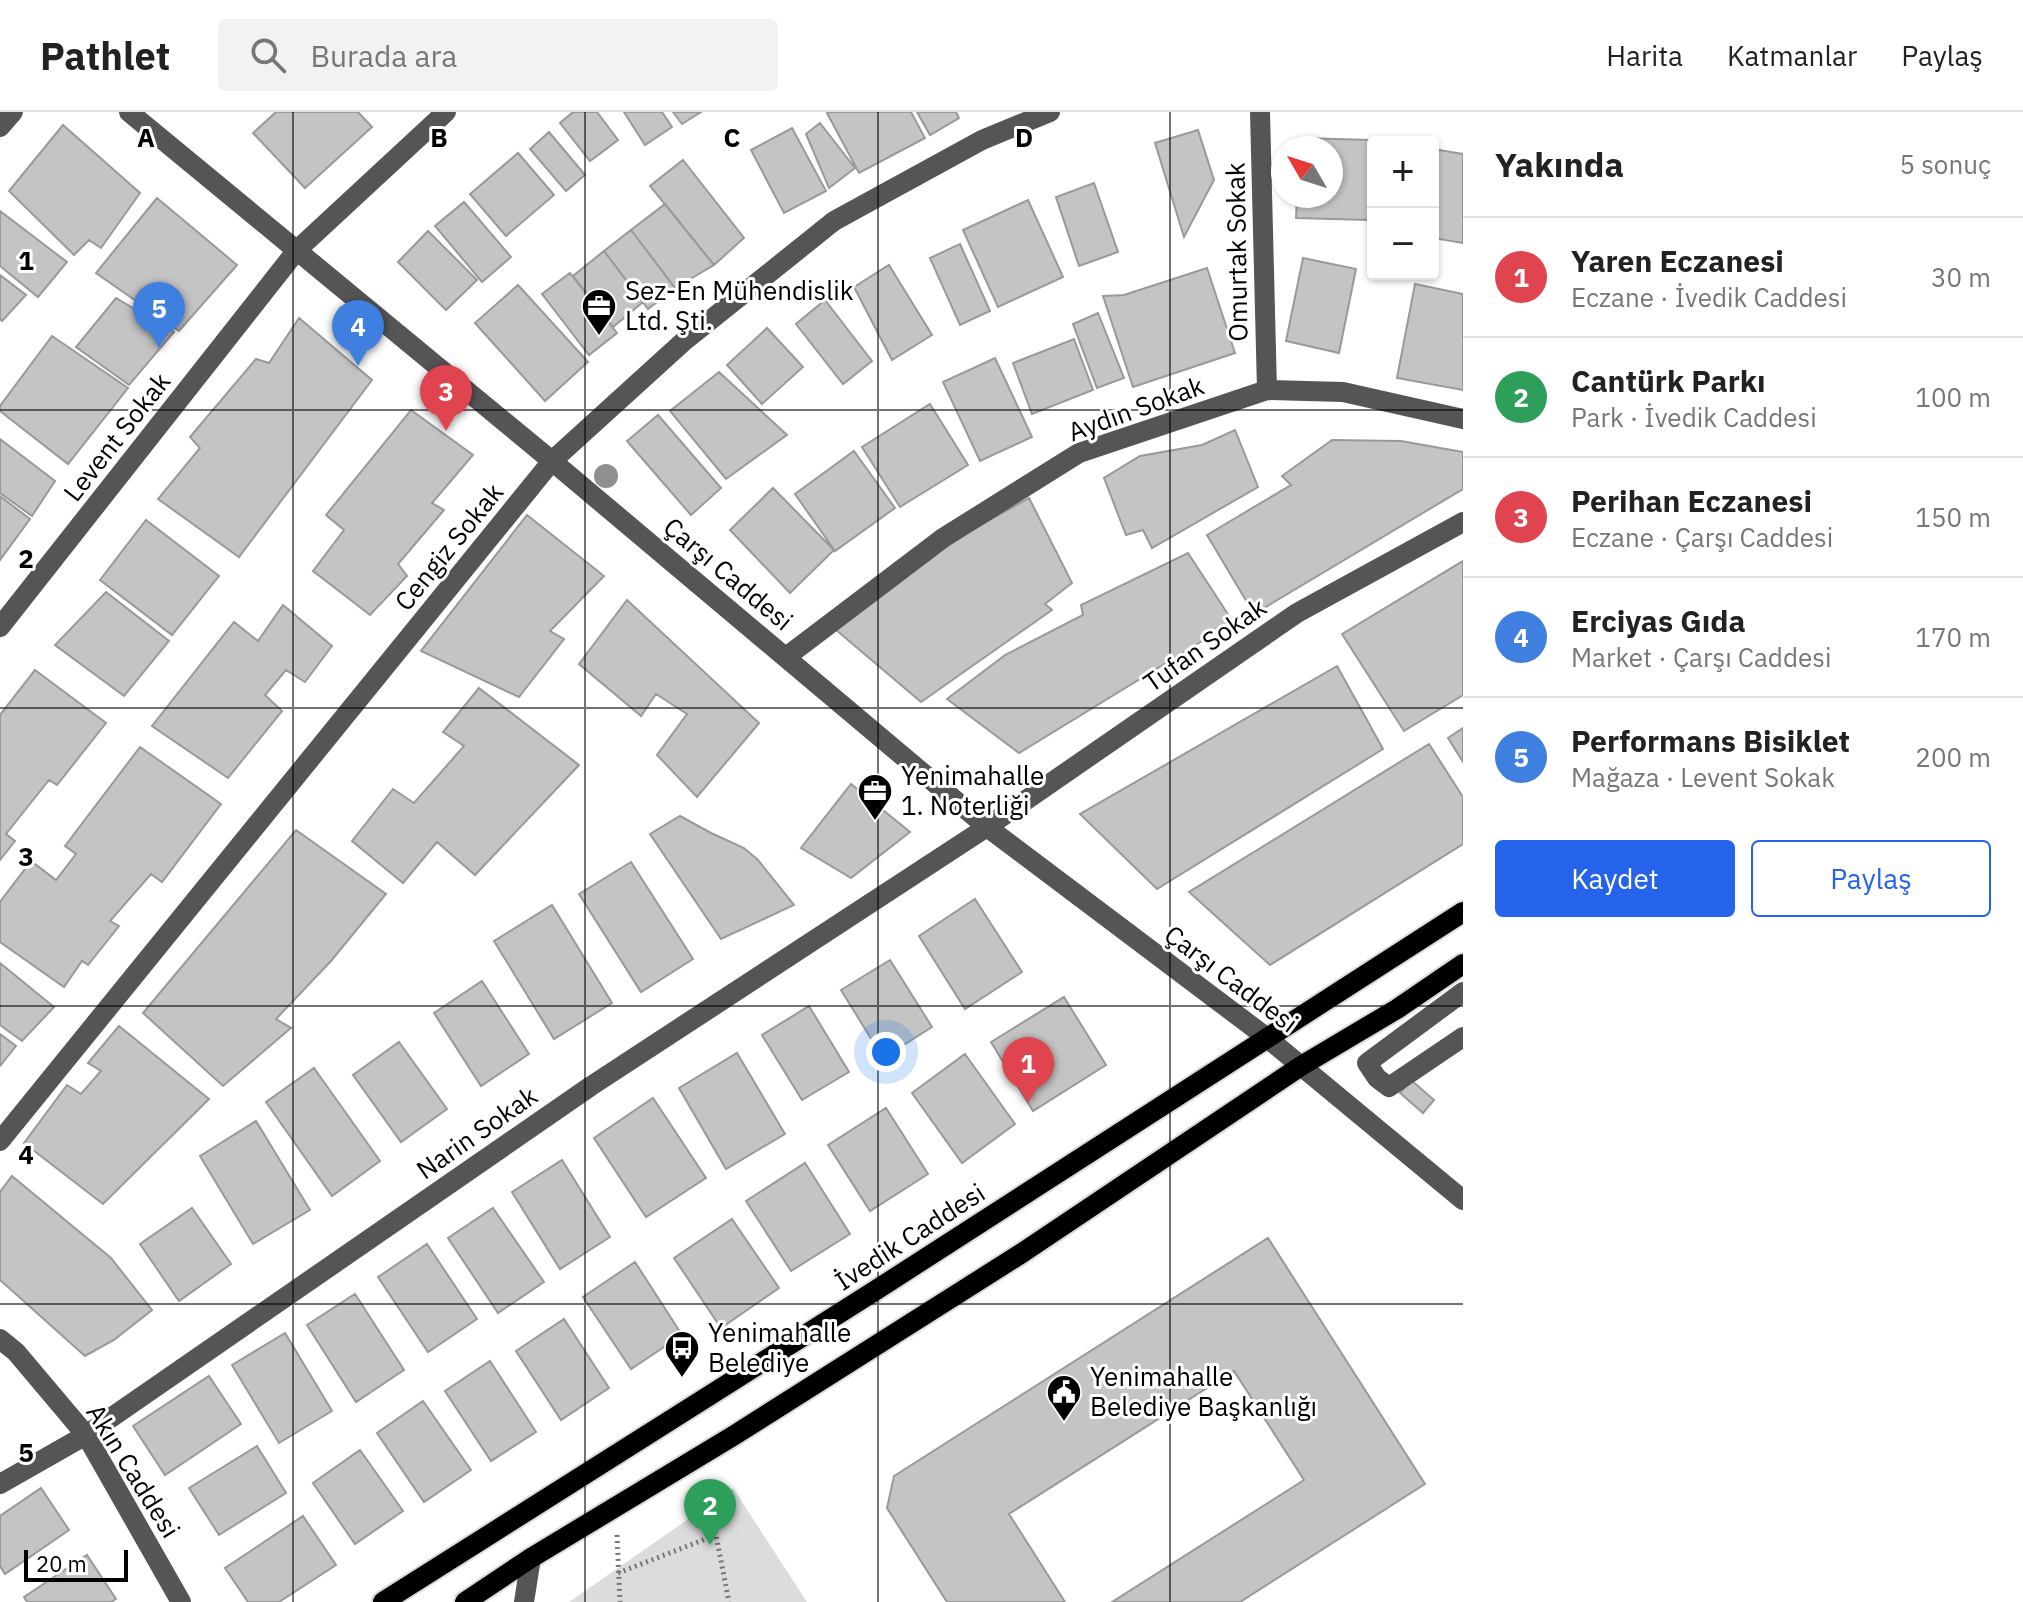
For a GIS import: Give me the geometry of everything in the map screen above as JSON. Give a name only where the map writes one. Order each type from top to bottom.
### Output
[{"type":"main road","name":"İvedik Caddesi","points":[[383,1602],[873,1292],[1463,912]]},
{"type":"main road","points":[[465,1602],[1022,1253],[1301,1066],[1397,1009],[1463,964]]},
{"type":"street","points":[[0,127],[13,112]]},
{"type":"street","name":"Çarşı Caddesi","points":[[129,112],[552,461],[987,827],[1266,1037],[1463,1200]]},
{"type":"street","name":"Levent Sokak","points":[[0,627],[297,250],[446,112]]},
{"type":"street","name":"Cengiz Sokak","points":[[0,1141],[552,461],[683,342],[834,221],[982,140],[1050,112]]},
{"type":"street","name":"Omurtak Sokak","points":[[1260,112],[1267,390]]},
{"type":"street","name":"Aydın Sokak","points":[[786,657],[943,538],[1079,453],[1267,390],[1343,392],[1463,419]]},
{"type":"street","name":"Tufan Sokak","points":[[987,827],[1297,613],[1463,522]]},
{"type":"street","name":"Narin Sokak","points":[[0,1484],[86,1435],[591,1086],[987,827]]},
{"type":"street","points":[[1463,992],[1453,1006],[1367,1063],[1377,1078],[1389,1087],[1463,1037]]},
{"type":"street","points":[[1397,1009],[1453,1006]]},
{"type":"street","name":"Akın Caddesi","points":[[0,1339],[16,1352],[86,1435],[181,1602]]},
{"type":"street","points":[[524,1602],[531,1558]]},
{"type":"path","points":[[700,1455],[729,1602]]},
{"type":"path","points":[[616,1507],[620,1602]]},
{"type":"path","points":[[618,1573],[716,1535]]},
{"type":"shaded area","points":[[733,1488],[807,1602],[569,1602]]},
{"type":"building","points":[[276,112],[358,112],[372,127],[305,188],[253,133]]},
{"type":"building","points":[[573,112],[597,112],[618,140],[590,161],[560,123]]},
{"type":"building","points":[[624,112],[662,112],[672,127],[645,145]]},
{"type":"building","points":[[673,112],[701,112],[682,124]]},
{"type":"building","points":[[911,112],[925,138],[859,173],[827,113]]},
{"type":"building","points":[[917,112],[956,112],[959,118],[930,135]]},
{"type":"building","points":[[820,123],[855,168],[829,188],[806,134]]},
{"type":"building","points":[[63,125],[140,193],[101,248],[89,240],[74,255],[9,191]]},
{"type":"building","points":[[792,128],[826,191],[784,213],[751,150]]},
{"type":"building","points":[[1198,130],[1214,180],[1184,237],[1155,143]]},
{"type":"building","points":[[549,132],[585,175],[566,191],[530,149]]},
{"type":"building","points":[[1343,139],[1367,140],[1367,220],[1296,218],[1296,208],[1343,208]]},
{"type":"building","points":[[1439,150],[1463,154],[1463,243],[1439,239]]},
{"type":"building","points":[[518,153],[554,195],[506,236],[470,194]]},
{"type":"building","points":[[683,160],[744,238],[714,265],[650,186]]},
{"type":"building","points":[[1094,183],[1118,252],[1079,266],[1056,197]]},
{"type":"building","points":[[157,198],[237,265],[179,331],[96,273]]},
{"type":"building","points":[[1028,200],[1063,277],[998,307],[963,230]]},
{"type":"building","points":[[464,202],[511,257],[482,282],[435,226]]},
{"type":"building","points":[[665,204],[714,265],[675,288],[631,230]]},
{"type":"building","points":[[0,211],[67,262],[38,297],[0,266]]},
{"type":"building","points":[[631,230],[675,288],[648,309],[604,251]]},
{"type":"building","points":[[428,231],[477,280],[446,310],[398,262]]},
{"type":"building","points":[[960,244],[990,311],[960,325],[930,258]]},
{"type":"building","points":[[604,251],[643,302],[613,327],[573,276]]},
{"type":"building","points":[[1303,258],[1356,269],[1339,353],[1286,341]]},
{"type":"building","points":[[889,265],[932,335],[892,360],[854,287]]},
{"type":"building","points":[[1207,268],[1235,353],[1133,387],[1103,296],[1124,295]]},
{"type":"building","points":[[570,273],[617,333],[589,355],[542,294]]},
{"type":"building","points":[[0,275],[26,295],[2,321],[0,319]]},
{"type":"building","points":[[1415,284],[1463,294],[1463,390],[1397,378]]},
{"type":"building","points":[[518,285],[588,362],[545,401],[475,323]]},
{"type":"building","points":[[116,298],[174,332],[129,385],[76,347]]},
{"type":"building","points":[[825,300],[872,361],[843,384],[796,324]]},
{"type":"building","points":[[1098,313],[1124,378],[1097,388],[1073,324]]},
{"type":"building","points":[[299,318],[372,380],[239,557],[158,499],[200,448],[190,437],[256,359],[269,363]]},
{"type":"building","points":[[767,328],[803,367],[762,404],[727,365]]},
{"type":"building","points":[[52,336],[128,388],[68,464],[0,411],[0,406]]},
{"type":"building","points":[[1074,339],[1093,390],[1032,414],[1013,363]]},
{"type":"building","points":[[995,358],[1032,437],[980,461],[943,382]]},
{"type":"building","points":[[719,372],[787,435],[726,479],[670,411]]},
{"type":"building","points":[[930,404],[968,465],[900,507],[862,447]]},
{"type":"building","points":[[411,410],[473,455],[432,503],[444,510],[398,564],[407,576],[370,615],[313,571],[344,530],[326,515]]},
{"type":"building","points":[[658,415],[721,488],[691,515],[627,441]]},
{"type":"building","points":[[1235,430],[1258,487],[1152,548],[1143,530],[1126,535],[1104,478],[1140,456],[1202,445]]},
{"type":"building","points":[[0,439],[55,481],[32,516],[0,493]]},
{"type":"building","points":[[1332,440],[1401,441],[1463,452],[1463,489],[1254,614],[1207,535],[1291,485],[1282,476]]},
{"type":"building","points":[[854,451],[895,508],[835,551],[795,494]]},
{"type":"building","points":[[773,488],[834,550],[790,593],[730,530]]},
{"type":"building","points":[[0,496],[30,519],[0,560]]},
{"type":"building","points":[[1029,498],[1072,583],[1045,604],[1052,610],[921,702],[835,629],[947,544]]},
{"type":"building","points":[[527,515],[604,576],[550,631],[564,639],[519,697],[421,651]]},
{"type":"building","points":[[146,520],[219,576],[172,635],[100,580]]},
{"type":"building","points":[[1188,553],[1233,622],[1019,753],[947,699],[1005,655],[1083,615],[1081,605]]},
{"type":"building","points":[[1463,561],[1463,695],[1404,731],[1342,634]]},
{"type":"building","points":[[106,592],[169,641],[124,696],[55,645]]},
{"type":"building","points":[[627,600],[759,723],[697,797],[657,755],[687,714],[656,694],[641,716],[579,664]]},
{"type":"building","points":[[283,605],[332,646],[305,682],[286,670],[265,695],[282,711],[228,778],[152,726],[234,622],[258,641]]},
{"type":"building","points":[[1337,666],[1383,749],[1157,889],[1080,814]]},
{"type":"building","points":[[35,670],[106,723],[57,785],[49,780],[6,834],[15,841],[0,860],[0,715]]},
{"type":"building","points":[[479,688],[579,765],[475,875],[437,842],[403,883],[352,841],[393,789],[414,803],[464,746],[443,732]]},
{"type":"building","points":[[1463,728],[1463,762],[1448,738]]},
{"type":"building","points":[[1429,744],[1463,797],[1463,844],[1270,965],[1189,892]]},
{"type":"building","points":[[140,747],[221,804],[162,882],[151,874],[110,921],[119,926],[88,965],[82,961],[64,987],[0,942],[0,902],[31,861],[56,880],[76,854],[65,846]]},
{"type":"building","points":[[851,784],[910,832],[851,878],[801,848]]},
{"type":"building","points":[[680,816],[744,848],[758,860],[794,905],[721,939],[650,834]]},
{"type":"building","points":[[296,830],[386,894],[331,961],[276,1019],[291,1028],[223,1086],[143,1013]]},
{"type":"building","points":[[631,862],[693,959],[641,992],[579,894]]},
{"type":"building","points":[[975,899],[1022,972],[965,1009],[919,936]]},
{"type":"building","points":[[552,905],[612,1003],[554,1039],[494,941]]},
{"type":"building","points":[[890,960],[932,1027],[883,1058],[841,990]]},
{"type":"building","points":[[0,963],[54,1007],[22,1041],[0,1025]]},
{"type":"building","points":[[482,981],[529,1054],[481,1086],[434,1013]]},
{"type":"building","points":[[1064,997],[1106,1065],[1033,1111],[991,1042]]},
{"type":"building","points":[[809,1006],[849,1072],[802,1100],[762,1035]]},
{"type":"building","points":[[119,1026],[209,1099],[103,1204],[24,1143],[67,1085],[81,1094],[101,1071],[88,1063]]},
{"type":"building","points":[[0,1034],[16,1046],[0,1066]]},
{"type":"building","points":[[399,1042],[447,1109],[401,1142],[353,1075]]},
{"type":"building","points":[[737,1053],[785,1134],[726,1169],[679,1088]]},
{"type":"building","points":[[965,1054],[1015,1124],[962,1163],[912,1093]]},
{"type":"building","points":[[314,1068],[380,1161],[332,1196],[266,1102]]},
{"type":"building","points":[[1411,1080],[1434,1100],[1423,1113],[1400,1093]]},
{"type":"building","points":[[653,1098],[706,1178],[646,1217],[594,1138]]},
{"type":"building","points":[[886,1108],[928,1174],[870,1211],[828,1145]]},
{"type":"building","points":[[256,1121],[310,1210],[253,1244],[200,1156]]},
{"type":"building","points":[[562,1160],[610,1237],[560,1269],[512,1192]]},
{"type":"building","points":[[805,1163],[850,1234],[791,1271],[746,1201]]},
{"type":"building","points":[[12,1176],[111,1258],[152,1310],[114,1340],[85,1356],[0,1280],[0,1192]]},
{"type":"building","points":[[192,1208],[231,1264],[179,1301],[140,1244]]},
{"type":"building","points":[[493,1208],[544,1282],[498,1313],[448,1238]]},
{"type":"building","points":[[732,1219],[779,1288],[721,1328],[674,1258]]},
{"type":"building","name":"Yenimahalle Belediye Başkanlığı","points":[[1268,1238],[1425,1484],[1240,1602],[1112,1602],[1304,1480],[1234,1371],[1009,1514],[1065,1602],[947,1602],[887,1508],[894,1476]]},
{"type":"building","points":[[427,1244],[477,1319],[428,1352],[378,1277]]},
{"type":"building","points":[[635,1262],[682,1335],[631,1369],[583,1297]]},
{"type":"building","points":[[355,1294],[404,1370],[356,1402],[307,1325]]},
{"type":"building","points":[[564,1319],[609,1388],[561,1420],[516,1351]]},
{"type":"building","points":[[285,1333],[332,1411],[279,1443],[232,1365]]},
{"type":"building","points":[[490,1361],[536,1432],[491,1461],[445,1391]]},
{"type":"building","points":[[209,1376],[241,1424],[165,1475],[133,1426]]},
{"type":"building","points":[[423,1401],[471,1470],[424,1502],[377,1433]]},
{"type":"building","points":[[257,1446],[286,1493],[219,1535],[189,1488]]},
{"type":"building","points":[[360,1450],[403,1511],[355,1544],[313,1483]]},
{"type":"building","points":[[41,1488],[69,1530],[5,1574],[0,1566],[0,1516]]},
{"type":"building","points":[[303,1516],[336,1565],[279,1602],[248,1602],[225,1568]]},
{"type":"building","points":[[87,1555],[116,1599],[111,1602],[27,1602],[24,1597]]},
{"type":"place","name":"Sez-En Mühendislik Ltd. Şti.","points":[[599,337]]},
{"type":"place","name":"Performans Bisiklet","points":[[159,348]]},
{"type":"place","name":"Erciyas Gıda","points":[[358,366]]},
{"type":"place","name":"Perihan Eczanesi","points":[[446,431]]},
{"type":"place","name":"Yenimahalle 1. Noterliği","points":[[875,822]]},
{"type":"place","name":"Yaren Eczanesi","points":[[1028,1103]]},
{"type":"place","name":"Yenimahalle Belediye","points":[[682,1379]]},
{"type":"place","name":"Yenimahalle Belediye Başkanlığı","points":[[1064,1423]]},
{"type":"place","name":"Cantürk Parkı","points":[[710,1545]]}]
